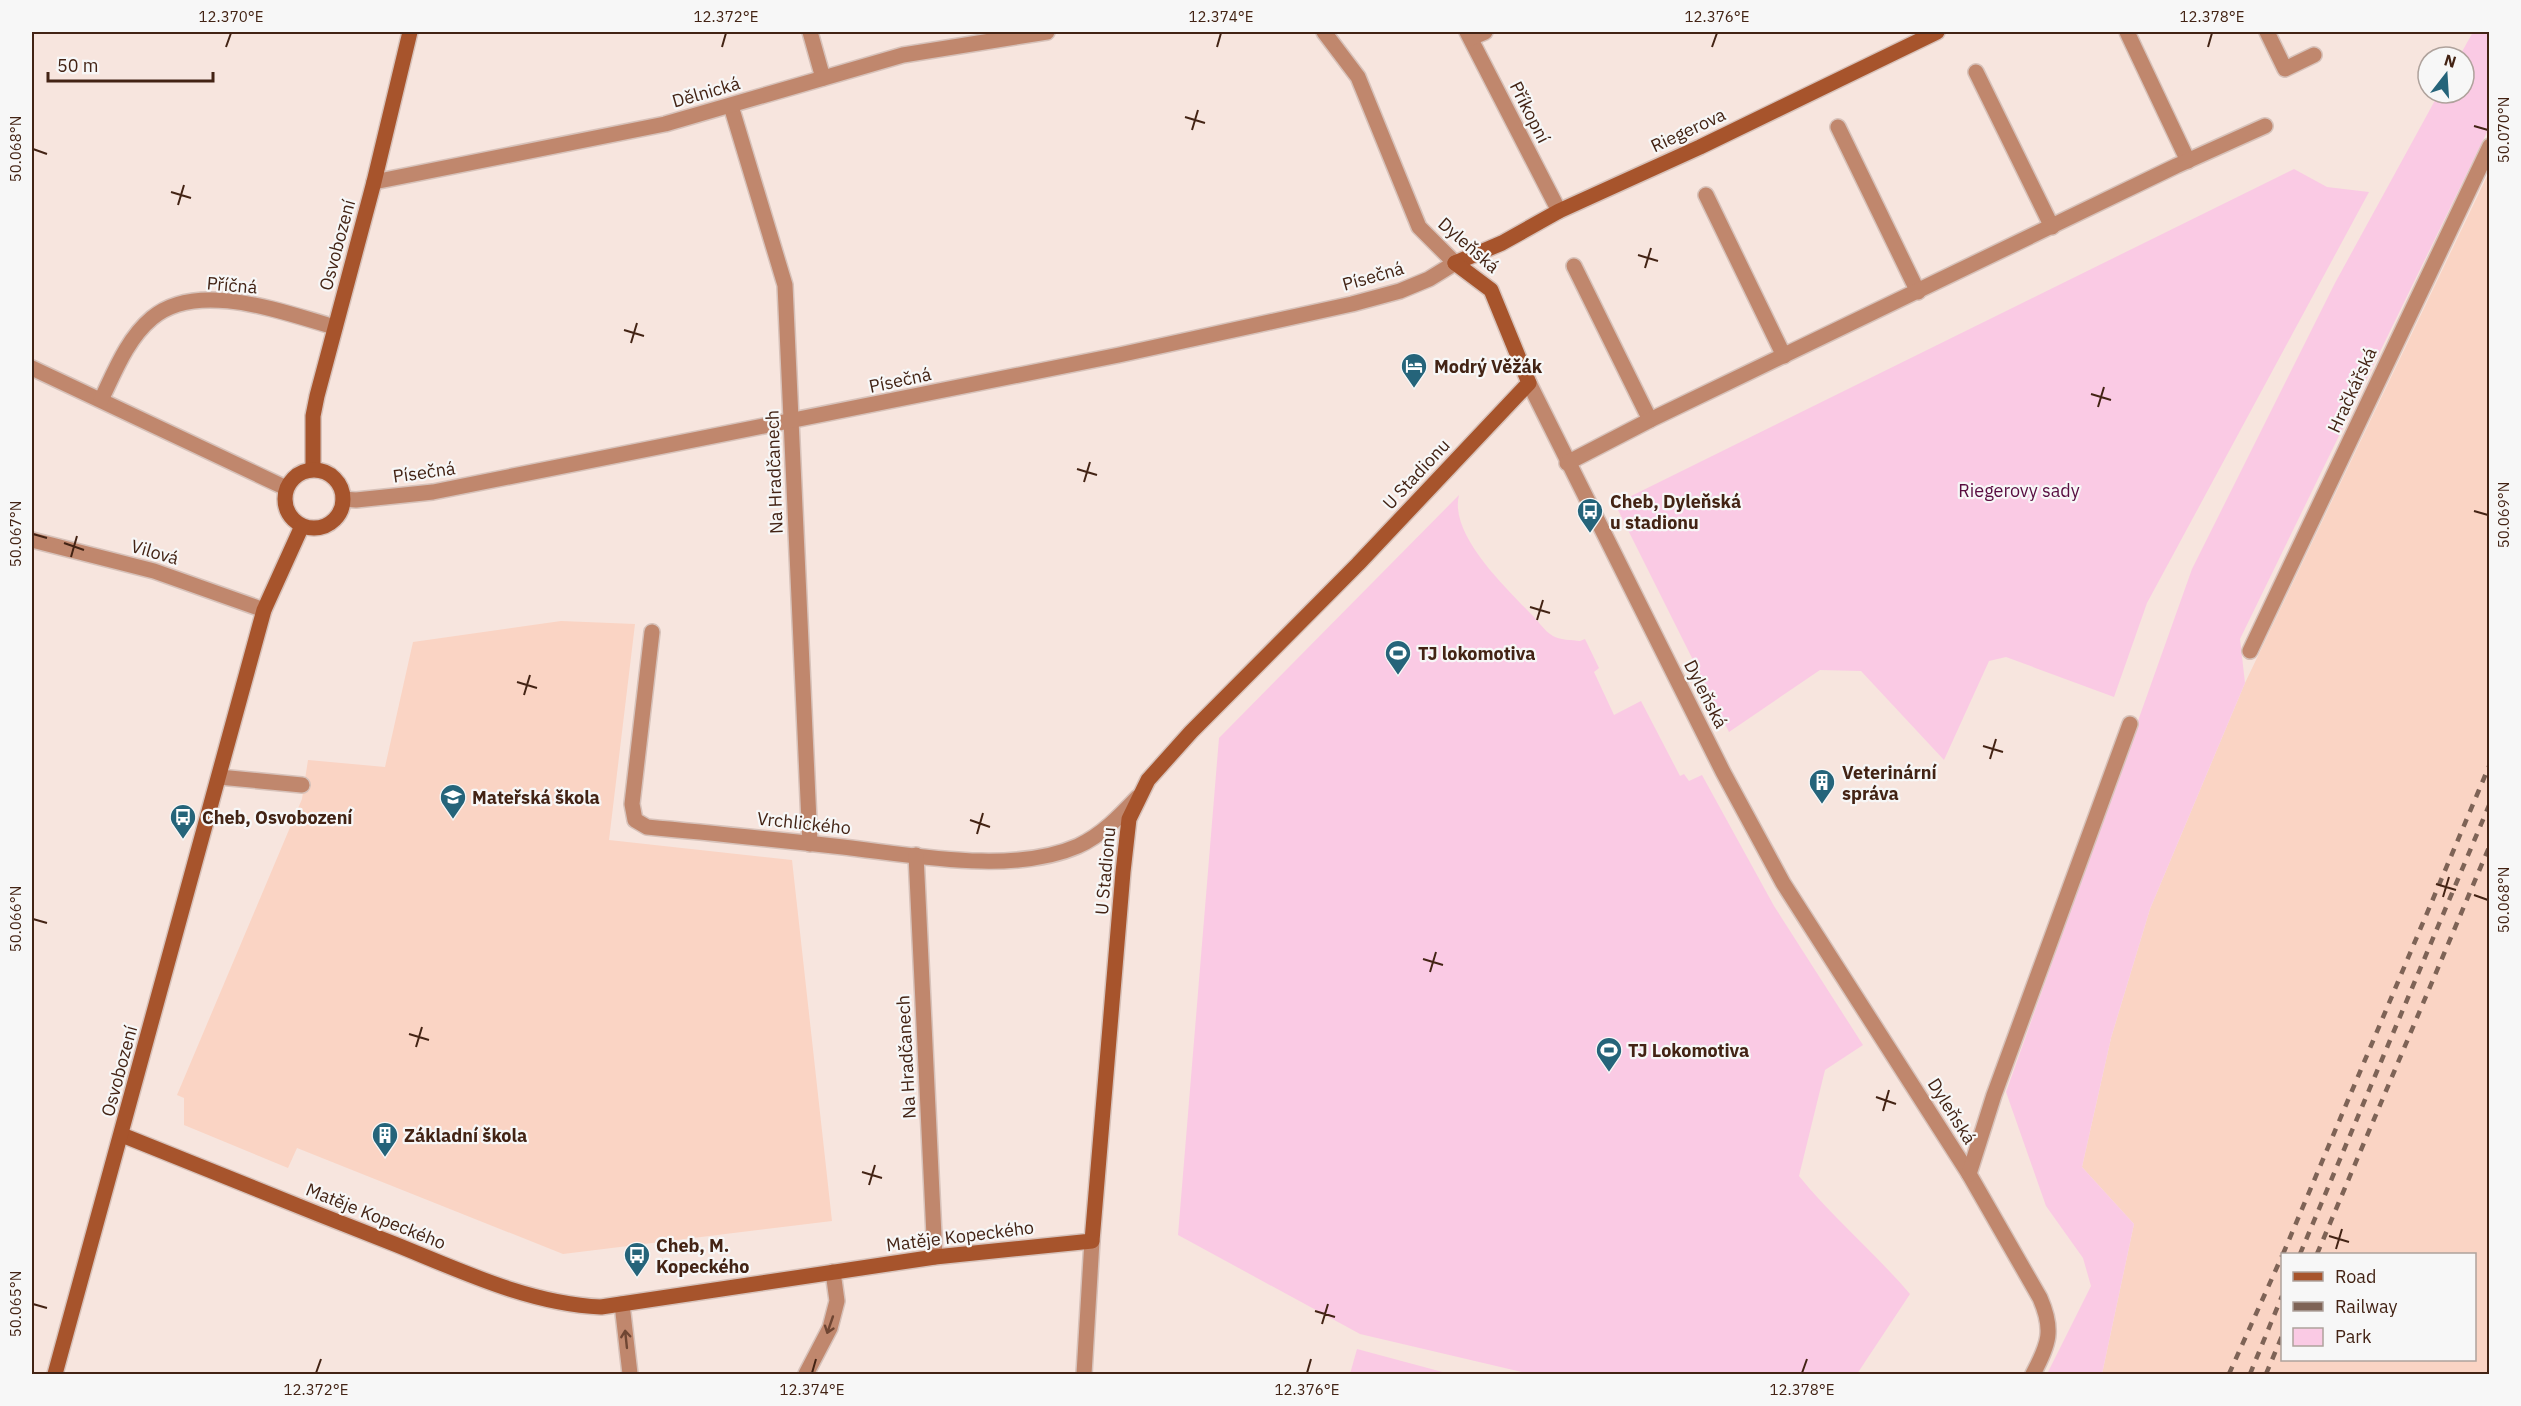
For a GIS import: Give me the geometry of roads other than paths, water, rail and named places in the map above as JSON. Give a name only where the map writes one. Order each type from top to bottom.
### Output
[{"type":"street","name":"Osvobození","points":[[313,469],[313,416],[374,182],[410,32]]},
{"type":"street","points":[[810,32],[823,78]]},
{"type":"street","name":"Dělnická","points":[[374,182],[665,123],[903,55],[1047,32]]},
{"type":"street","name":"Dyleňská","points":[[1324,32],[1358,77],[1419,227],[1455,263],[1491,290],[1529,383],[1567,463],[1723,772],[1783,883],[1969,1174],[2030,1279],[2044,1308],[2049,1325],[2047,1346],[2033,1374]]},
{"type":"street","name":"Riegerova","points":[[1455,263],[1502,243],[1559,211],[1700,147],[1937,32]]},
{"type":"street","points":[[2127,32],[2188,161]]},
{"type":"street","points":[[2267,32],[2285,69],[2314,55]]},
{"type":"street","name":"Příkopní","points":[[1474,34],[1559,211]]},
{"type":"street","points":[[1976,72],[2052,227]]},
{"type":"street","name":"Na Hradčanech","points":[[731,106],[785,285],[810,844]]},
{"type":"street","points":[[1567,463],[1650,420],[2265,126]]},
{"type":"street","points":[[1838,127],[1918,292]]},
{"type":"street","name":"Hračkářská","points":[[2250,651],[2490,146]]},
{"type":"street","points":[[1706,195],[1784,356]]},
{"type":"street","name":"Písečná","points":[[343,499],[433,492],[1119,355],[1352,304],[1400,291],[1428,279],[1455,263]]},
{"type":"street","points":[[1574,266],[1650,420]]},
{"type":"street","name":"Příčná","points":[[101,400],[119,361],[137,334],[153,317],[185,303],[222,300],[335,327]]},
{"type":"street","points":[[32,368],[286,488]]},
{"type":"street","name":"U Stadionu","points":[[1084,1374],[1092,1241],[1129,819],[1148,780],[1191,732],[1358,564],[1529,383]]},
{"type":"street","points":[[313,469],[327,472],[334,478],[340,486],[343,499],[339,514],[332,522],[312,528],[302,526],[287,512],[284,502],[286,488],[297,474],[313,469]]},
{"type":"street","name":"Osvobození","points":[[55,1374],[264,610],[302,526]]},
{"type":"street","name":"Vilová","points":[[32,540],[154,571],[264,610]]},
{"type":"street","name":"Vrchlického","points":[[652,632],[632,804],[635,820],[647,826],[916,855],[984,861],[1022,860],[1078,846],[1100,833],[1140,795]]},
{"type":"street","points":[[1969,1174],[1994,1095],[2130,724]]},
{"type":"street","points":[[219,777],[302,785]]},
{"type":"street","name":"Na Hradčanech","points":[[916,855],[935,1257]]},
{"type":"street","name":"Matěje Kopeckého","points":[[122,1135],[468,1274],[576,1306],[601,1307],[935,1257],[1092,1241]]},
{"type":"street","points":[[806,1374],[830,1328],[837,1301],[833,1272]]},
{"type":"street","points":[[622,1304],[630,1374]]},
{"type":"railway","points":[[2283,1253],[2490,764]]},
{"type":"railway","points":[[2300,1253],[2490,803]]},
{"type":"railway","points":[[2317,1253],[2490,845]]},
{"type":"railway","points":[[2229,1374],[2281,1258]]},
{"type":"railway","points":[[2250,1374],[2281,1298]]},
{"type":"railway","points":[[2266,1374],[2281,1338]]},
{"type":"place","name":"Modrý Věžák","points":[[1414,389]]},
{"type":"place","name":"Cheb, Dyleňská u stadionu","points":[[1590,534]]},
{"type":"place","name":"TJ lokomotiva","points":[[1398,676]]},
{"type":"place","name":"Veterinární správa","points":[[1822,805]]},
{"type":"place","name":"Mateřská škola","points":[[453,820]]},
{"type":"place","name":"Cheb, Osvobození","points":[[183,840]]},
{"type":"place","name":"TJ Lokomotiva","points":[[1609,1073]]},
{"type":"place","name":"Základní škola","points":[[385,1158]]},
{"type":"place","name":"Cheb, M. Kopeckého","points":[[637,1278]]},
{"type":"park label","name":"Riegerovy sady","points":[[2019,490]]}]
